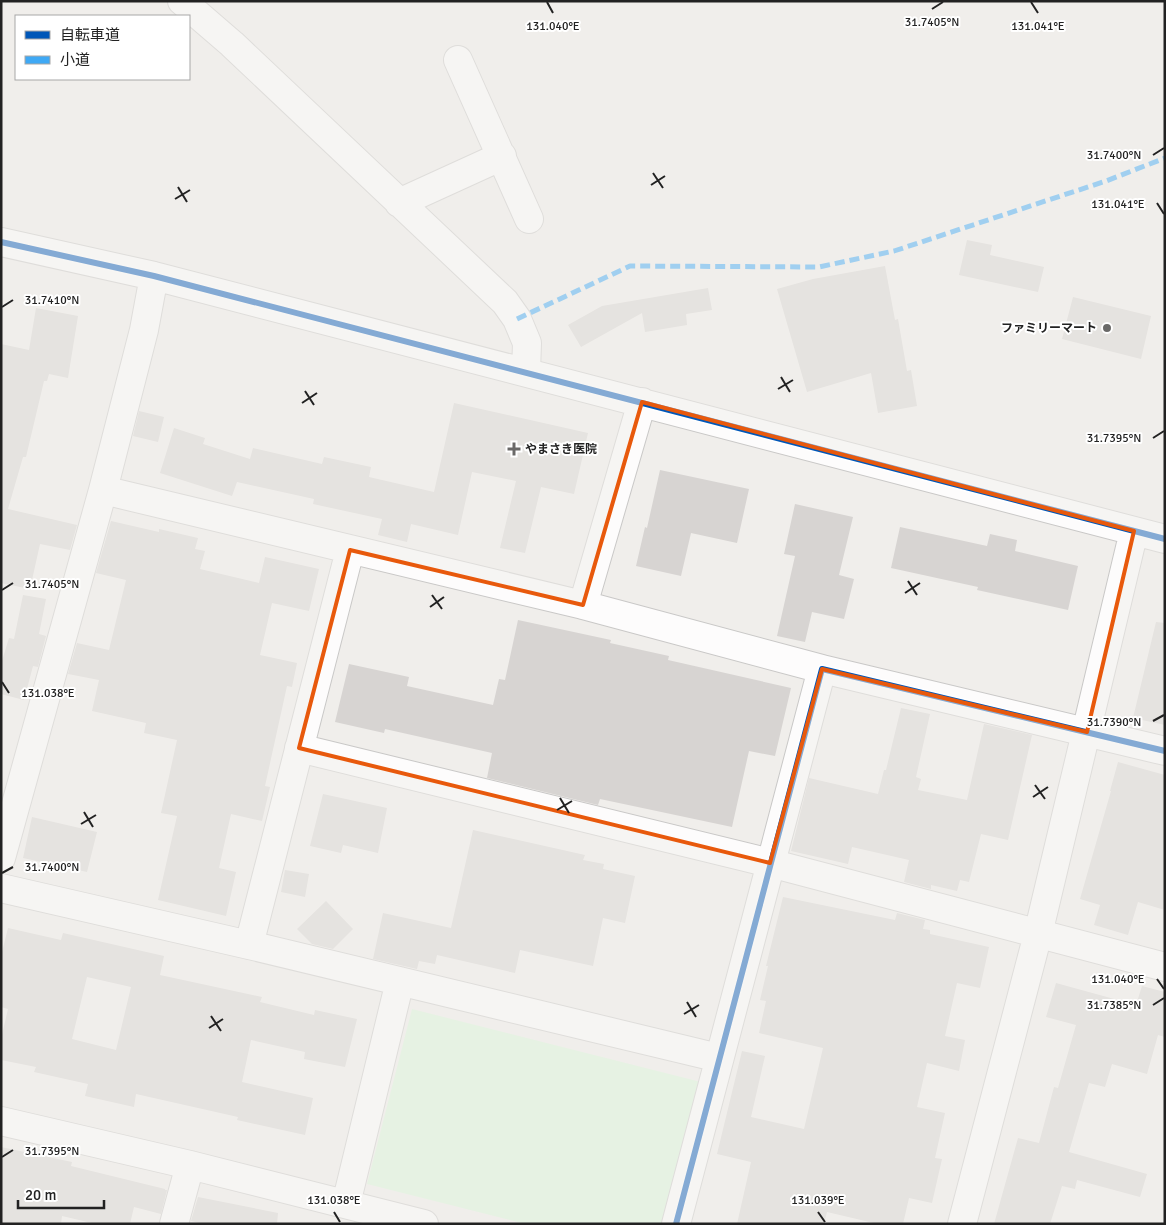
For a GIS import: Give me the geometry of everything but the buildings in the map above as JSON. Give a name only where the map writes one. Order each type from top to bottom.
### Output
[{"type":"street","points":[[182,1],[232,44],[505,302],[517,319],[527,343],[526,372]]},
{"type":"street","points":[[458,60],[529,219]]},
{"type":"street","points":[[399,203],[502,156]]},
{"type":"street","points":[[1,242],[154,276],[1165,539]]},
{"type":"street","points":[[1,858],[102,490],[144,330],[154,276]]},
{"type":"street","points":[[583,604],[642,402]]},
{"type":"street","points":[[102,490],[583,604],[822,669],[1165,751]]},
{"type":"street","points":[[962,1224],[1038,934],[1134,531]]},
{"type":"street","points":[[249,945],[350,550]]},
{"type":"street","points":[[676,1224],[822,669]]},
{"type":"street","points":[[299,748],[770,864],[1165,967]]},
{"type":"street","points":[[1,888],[249,945],[719,1058]]},
{"type":"street","points":[[346,1204],[400,981]]},
{"type":"street","points":[[1,1121],[190,1165],[424,1224]]},
{"type":"street","points":[[174,1224],[190,1165]]},
{"type":"highlighted area","points":[[642,402],[1134,531],[1087,732],[822,669],[770,863],[299,748],[350,550],[583,605]]},
{"type":"green space","points":[[412,1009],[701,1082],[664,1224],[526,1224],[367,1184]]},
{"type":"marked path","points":[[517,319],[630,266],[819,267],[894,251],[1106,181],[1165,158]]},
{"type":"cycle path","points":[[1,242],[154,276],[1165,539]]},
{"type":"cycle path","points":[[676,1224],[822,669],[1165,751]]},
{"type":"place","name":"ファミリーマート","points":[[1107,328]]},
{"type":"place","name":"やまさき医院","points":[[514,449]]}]
